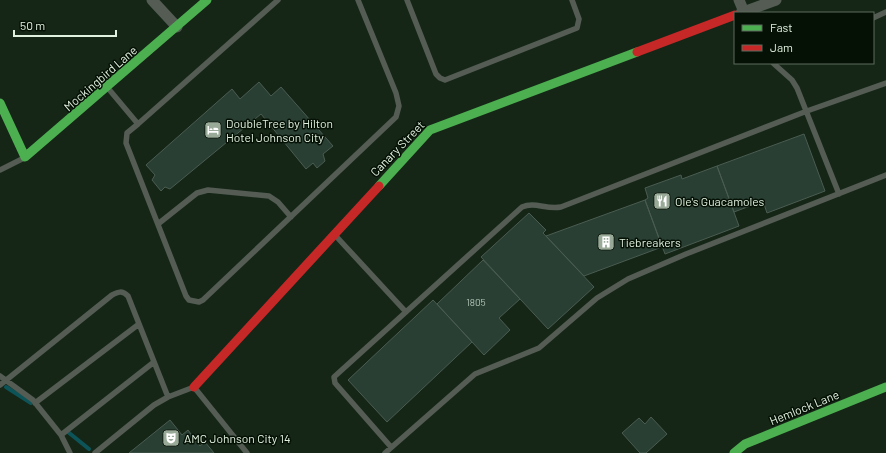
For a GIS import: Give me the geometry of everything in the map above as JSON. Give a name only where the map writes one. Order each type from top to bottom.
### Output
[{"type":"street","points":[[152,0],[177,27]]},
{"type":"street","name":"Mockingbird Lane","points":[[25,157],[207,0]]},
{"type":"street","points":[[739,0],[741,12]]},
{"type":"street","name":"Canary Street","points":[[744,12],[776,0]]},
{"type":"street","name":"Canary Street","points":[[194,387],[430,130],[734,16]]},
{"type":"street","points":[[0,103],[25,157]]},
{"type":"street","name":"Hemlock Lane","points":[[734,453],[745,444],[886,387]]},
{"type":"lane","points":[[278,0],[127,133],[126,143],[186,296],[189,300],[199,302],[203,300],[396,118],[399,106],[396,93],[358,0]]},
{"type":"lane","points":[[407,0],[436,74],[445,80],[577,28],[579,19],[572,0]]},
{"type":"lane","points":[[874,18],[886,12]]},
{"type":"lane","points":[[775,64],[795,84],[839,194]]},
{"type":"lane","points":[[391,447],[335,383],[334,380],[337,374],[522,207],[529,204],[535,204],[546,208],[561,207],[807,111],[886,83]]},
{"type":"lane","points":[[107,87],[138,124]]},
{"type":"lane","points":[[0,170],[25,157]]},
{"type":"lane","points":[[384,453],[475,374],[539,348],[597,298],[616,286],[686,254],[886,175]]},
{"type":"lane","points":[[158,224],[197,193],[208,190],[269,196],[278,202],[291,217]]},
{"type":"lane","points":[[334,234],[406,312]]},
{"type":"lane","points":[[0,386],[112,295],[119,292],[124,292],[128,296],[168,397]]},
{"type":"lane","points":[[35,403],[139,324]]},
{"type":"lane","points":[[61,435],[154,362]]},
{"type":"lane","points":[[0,376],[35,403],[61,435],[70,453]]},
{"type":"lane","points":[[95,453],[154,405],[168,397],[194,387],[248,453]]},
{"type":"building","name":"DoubleTree by Hilton Hotel Johnson City","points":[[259,82],[271,96],[281,87],[333,146],[323,154],[325,161],[317,168],[313,163],[306,169],[261,114],[170,189],[165,187],[161,191],[152,180],[155,175],[146,165],[232,89],[240,99]]},
{"type":"building","points":[[804,134],[825,191],[767,213],[763,201],[734,212],[717,166]]},
{"type":"building","points":[[717,166],[739,226],[665,254],[645,200],[648,198],[645,188],[681,175],[682,179]]},
{"type":"building","name":"Tiebreakers","points":[[645,200],[662,247],[584,276],[546,236]]},
{"type":"building","points":[[529,213],[546,230],[543,233],[594,287],[548,329],[481,257]]},
{"type":"building","points":[[483,260],[520,299],[499,318],[510,330],[484,355],[437,304]]},
{"type":"building","points":[[433,300],[472,342],[387,422],[348,380]]},
{"type":"building","points":[[651,417],[667,434],[646,453],[640,453],[622,433],[639,418],[645,424]]},
{"type":"building","name":"AMC Johnson City 14","points":[[170,420],[182,435],[188,430],[200,446],[205,442],[214,453],[129,453]]},
{"type":"waterway","points":[[6,387],[31,403]]},
{"type":"waterway","points":[[68,432],[89,449]]},
{"type":"traffic: fast","points":[[0,103],[25,157],[207,0]]},
{"type":"traffic: fast","points":[[379,186],[430,130],[637,52]]},
{"type":"traffic: fast","points":[[734,453],[745,444],[886,387]]},
{"type":"traffic: jam","points":[[637,52],[734,15]]},
{"type":"traffic: jam","points":[[194,387],[379,186]]},
{"type":"place","name":"DoubleTree by Hilton Hotel Johnson City","points":[[213,130]]},
{"type":"place","name":"Ole's Guacamoles","points":[[662,201]]},
{"type":"place","name":"Tiebreakers","points":[[606,242]]},
{"type":"place","name":"AMC Johnson City 14","points":[[171,438]]}]
